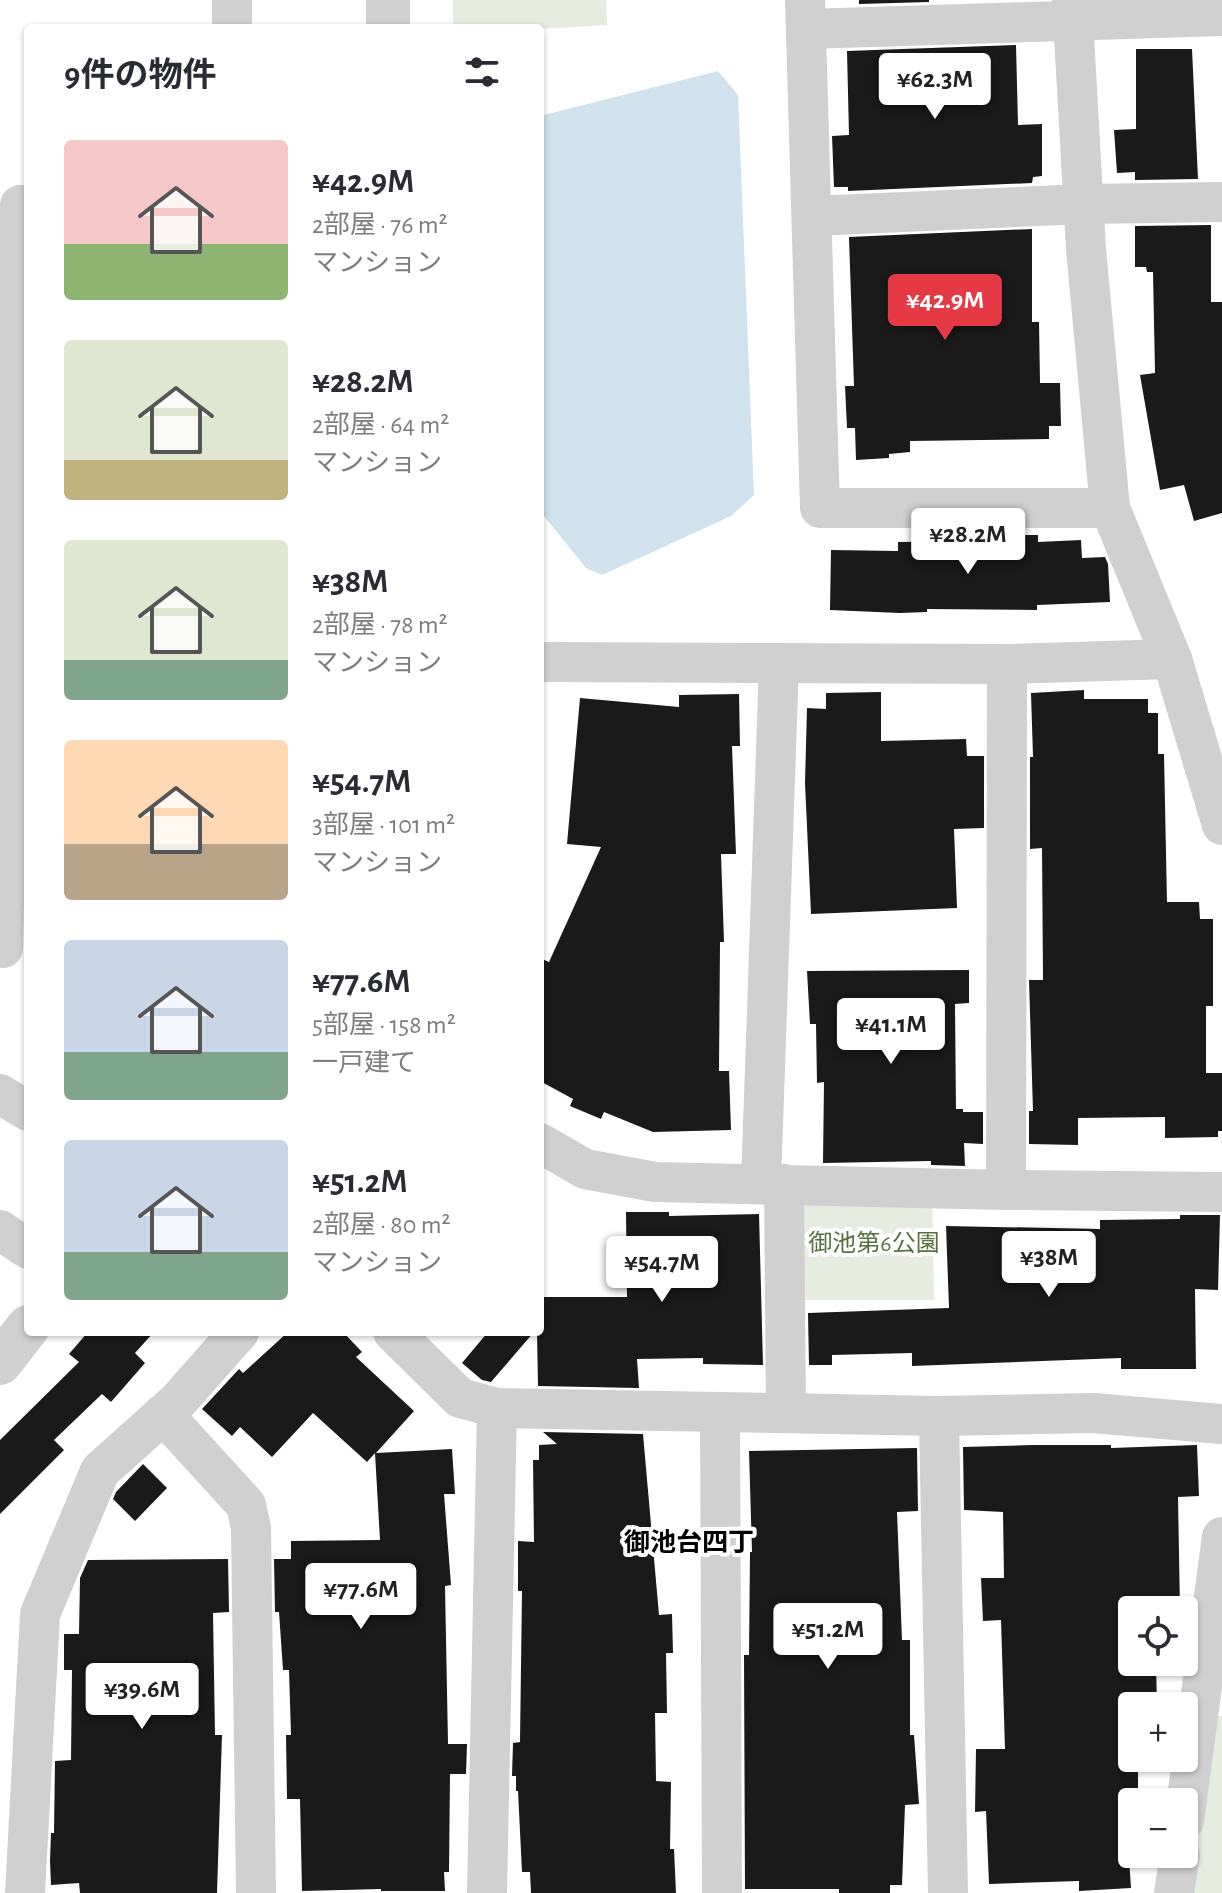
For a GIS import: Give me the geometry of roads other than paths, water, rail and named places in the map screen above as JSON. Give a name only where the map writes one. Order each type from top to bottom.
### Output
[{"type":"street","points":[[232,0],[232,24]]},
{"type":"street","points":[[388,0],[388,24]]},
{"type":"street","points":[[1073,11],[1084,204],[1110,508],[1172,659],[1222,825]]},
{"type":"street","points":[[1110,508],[820,508],[806,14],[1073,11],[1222,16]]},
{"type":"street","points":[[10,952],[16,198]]},
{"type":"street","points":[[812,216],[1084,204],[1222,202]]},
{"type":"street","points":[[544,662],[1007,664],[1172,659]]},
{"type":"street","points":[[779,663],[773,1184],[786,1412]]},
{"type":"street","points":[[1006,1190],[1007,664]]},
{"type":"street","points":[[0,1094],[24,1109]]},
{"type":"street","points":[[544,1145],[585,1169],[655,1182],[1222,1192]]},
{"type":"street","points":[[0,1230],[24,1246]]},
{"type":"street","points":[[0,1363],[24,1332]]},
{"type":"street","points":[[25,1893],[40,1614],[100,1471],[177,1402],[235,1336]]},
{"type":"street","points":[[397,1336],[460,1398],[497,1408],[939,1416],[1093,1413],[1222,1424]]},
{"type":"street","points":[[487,1893],[497,1408]]},
{"type":"street","points":[[163,1414],[246,1505],[251,1528],[256,1893]]},
{"type":"street","points":[[720,1414],[722,1893]]},
{"type":"street","points":[[939,1416],[948,1893]]},
{"type":"street","points":[[1188,1788],[1222,1537]]},
{"type":"street","points":[[1174,1893],[1178,1868]]},
{"type":"water","points":[[718,71],[738,95],[754,495],[731,516],[602,575],[586,568],[544,516],[544,115]]},
{"type":"district","name":"御池台四丁","points":[[689,1542]]},
{"type":"park label","name":"御池第6公園","points":[[874,1243]]}]
